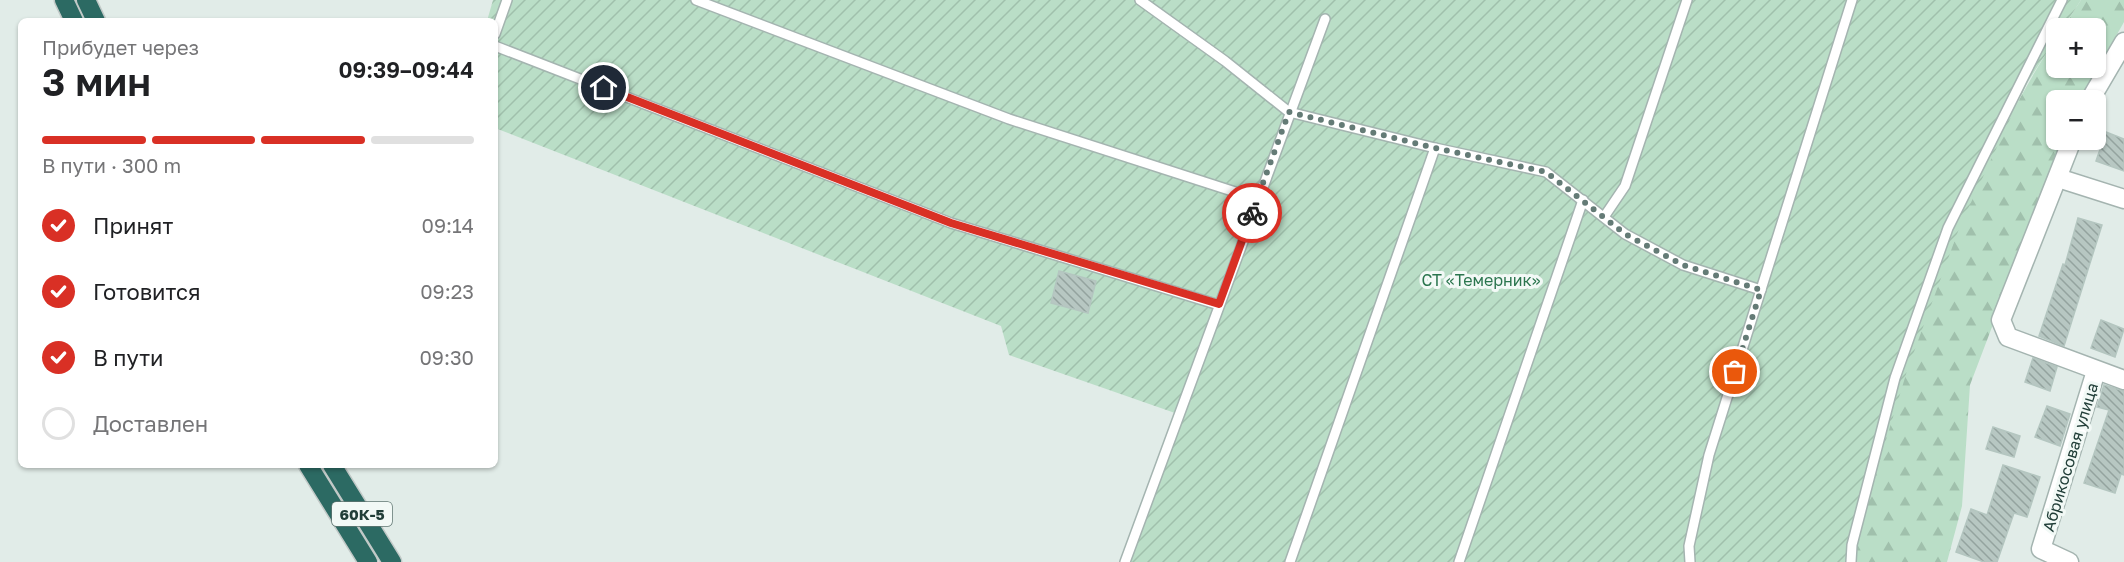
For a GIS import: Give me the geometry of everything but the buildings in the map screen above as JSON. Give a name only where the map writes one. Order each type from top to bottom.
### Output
[{"type":"highway","points":[[64,0],[73,18]]},
{"type":"highway","points":[[86,0],[95,18]]},
{"type":"highway","name":"60К-5","points":[[310,468],[368,562]]},
{"type":"highway","name":"60К-5","points":[[334,468],[392,562]]},
{"type":"street","points":[[2096,90],[2124,42]]},
{"type":"street","points":[[2068,150],[2001,320],[2008,337],[2124,380]]},
{"type":"street","points":[[2058,178],[2124,199]]},
{"type":"street","name":"Абрикосовая улица","points":[[2069,562],[2041,549],[2096,371]]},
{"type":"lane","points":[[498,26],[507,0]]},
{"type":"lane","points":[[696,0],[1010,119],[1257,200]]},
{"type":"lane","points":[[1140,0],[1226,60],[1289,112],[1435,148],[1546,172],[1625,234],[1683,265],[1761,290]]},
{"type":"lane","points":[[1604,217],[1625,186],[1687,0]]},
{"type":"lane","points":[[1690,562],[1689,546],[1709,454],[1852,0]]},
{"type":"lane","points":[[1851,562],[1852,545],[1895,378],[1948,228],[2062,0]]},
{"type":"lane","points":[[1125,562],[1325,19]]},
{"type":"lane","points":[[498,47],[951,223],[1219,304]]},
{"type":"lane","points":[[1290,562],[1435,148]]},
{"type":"lane","points":[[1459,562],[1583,200]]},
{"type":"green space","name":"СТ «Темерник»","points":[[493,0],[2081,0],[2069,18],[2046,18],[2046,54],[2027,83],[1960,226],[1907,371],[1856,539],[1854,562],[1120,562],[1175,413],[1009,355],[1001,326],[498,129],[498,18],[488,18]]},
{"type":"green space","points":[[2081,0],[2124,0],[2124,22],[2106,54],[2106,18],[2069,18]]},
{"type":"green space","points":[[2046,55],[2046,78],[2092,78],[2086,90],[2046,90],[2046,150],[2059,150],[1970,385],[1962,506],[1947,562],[1852,562],[1852,545],[1937,284],[1990,157]]},
{"type":"way so far","points":[[1252,213],[1289,112],[1435,148],[1546,172],[1625,234],[1683,265],[1761,290],[1735,372]]},
{"type":"route","points":[[604,88],[951,223],[1219,304],[1252,213]]}]
